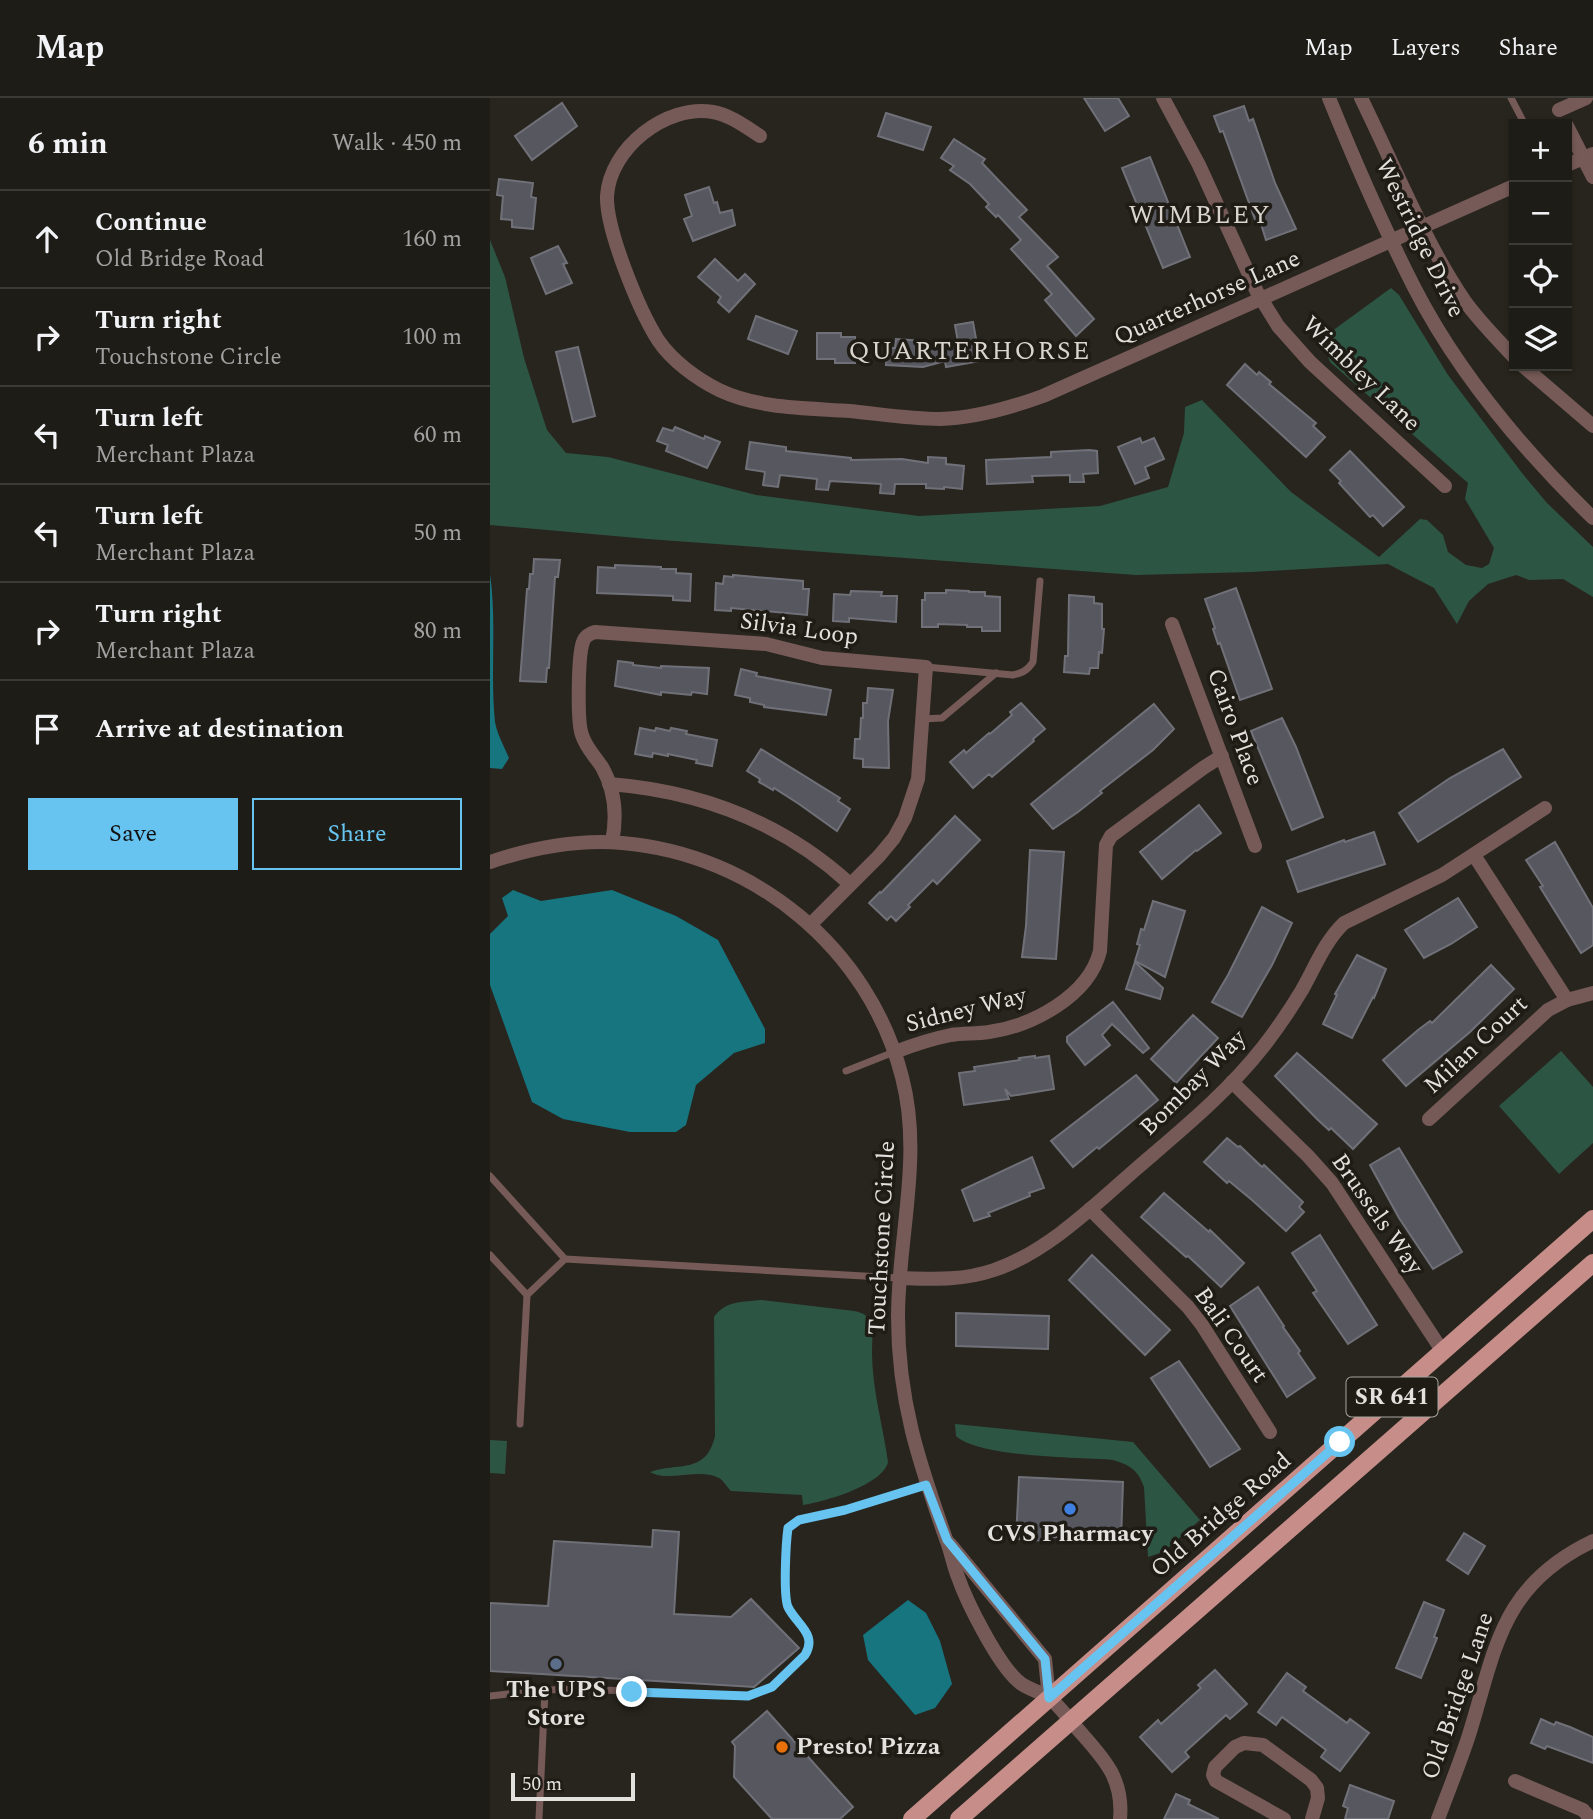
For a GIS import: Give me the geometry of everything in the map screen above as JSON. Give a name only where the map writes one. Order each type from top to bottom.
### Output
[{"type":"main road","name":"Old Bridge Road","points":[[912,1819],[1593,1219]]},
{"type":"main road","name":"SR 641","points":[[959,1819],[1593,1263]]},
{"type":"street","name":"Wimbley Lane","points":[[1163,98],[1199,165],[1261,299],[1278,326],[1310,362],[1445,486]]},
{"type":"street","name":"Westridge Drive","points":[[1329,98],[1415,289],[1467,371],[1504,420],[1593,518]]},
{"type":"street","name":"Westridge Drive","points":[[1361,98],[1444,268],[1465,302],[1509,353]]},
{"type":"street","points":[[1555,104],[1586,98]]},
{"type":"street","name":"Quarterhorse Lane","points":[[760,136],[716,113],[687,112],[654,126],[629,146],[618,160],[607,193],[608,211],[637,298],[658,339],[681,365],[702,381],[738,398],[763,404],[907,417],[940,419],[972,416],[1011,408],[1043,396],[1509,188]]},
{"type":"street","points":[[1572,133],[1588,156],[1593,177]]},
{"type":"street","points":[[1529,371],[1593,426]]},
{"type":"street","name":"Cairo Place","points":[[1172,624],[1255,846]]},
{"type":"street","name":"Silvia Loop","points":[[612,842],[615,818],[609,784],[601,766],[584,743],[579,722],[582,645],[589,634],[595,632],[766,644],[822,658],[926,667]]},
{"type":"street","points":[[810,925],[894,838],[905,818],[918,779],[926,667]]},
{"type":"street","name":"Sidney Way","points":[[895,1052],[935,1038],[1013,1027],[1036,1018],[1079,987],[1097,965],[1100,951],[1106,845],[1111,836],[1222,756]]},
{"type":"street","points":[[609,784],[680,794],[740,812],[795,841],[850,884]]},
{"type":"street","name":"Bombay Way","points":[[899,1278],[947,1280],[996,1270],[1021,1259],[1090,1209],[1232,1083],[1288,1012],[1332,934],[1344,923],[1405,895],[1474,855],[1545,808]]},
{"type":"street","name":"Touchstone Circle","points":[[490,862],[541,847],[612,842],[658,848],[712,863],[757,885],[810,925],[834,948],[867,993],[895,1052],[909,1112],[911,1181],[899,1278],[900,1359],[915,1450],[967,1602],[1019,1683],[1049,1698]]},
{"type":"street","points":[[1474,855],[1567,1000]]},
{"type":"street","name":"Milan Court","points":[[1429,1119],[1538,1018],[1567,1000],[1593,993]]},
{"type":"street","name":"Brussels Way","points":[[1232,1083],[1308,1156],[1332,1183],[1443,1352]]},
{"type":"street","name":"Bali Court","points":[[1090,1209],[1188,1307],[1269,1432]]},
{"type":"street","name":"Touchstone Circle","points":[[947,1540],[1045,1659],[1049,1698]]},
{"type":"street","name":"Old Bridge Lane","points":[[1438,1819],[1468,1739],[1493,1649],[1507,1619],[1537,1579],[1559,1561],[1593,1541]]},
{"type":"street","points":[[1049,1698],[1109,1765],[1119,1791],[1120,1819]]},
{"type":"street","points":[[1284,1819],[1216,1781],[1213,1775],[1215,1767],[1235,1747],[1244,1743],[1263,1745],[1311,1780],[1317,1788],[1318,1798],[1312,1819]]},
{"type":"street","points":[[1515,1781],[1583,1810],[1591,1819]]},
{"type":"lane","points":[[1511,98],[1521,119]]},
{"type":"lane","points":[[926,667],[1022,673],[1033,662],[1040,581]]},
{"type":"lane","points":[[922,719],[942,718],[996,673]]},
{"type":"lane","points":[[846,1071],[895,1052]]},
{"type":"lane","points":[[490,1177],[565,1259],[899,1278]]},
{"type":"lane","points":[[490,1255],[527,1295]]},
{"type":"lane","points":[[520,1424],[527,1295],[565,1259]]},
{"type":"lane","points":[[490,1696],[579,1689],[748,1696],[764,1691],[809,1649],[807,1632],[789,1609],[785,1597],[788,1528],[799,1520],[845,1510],[926,1485]]},
{"type":"lane","points":[[539,1819],[545,1690]]},
{"type":"green space","points":[[490,240],[505,277],[524,358],[547,430],[566,453],[608,457],[756,495],[919,516],[1100,506],[1168,487],[1184,433],[1185,407],[1202,400],[1291,492],[1379,557],[1420,519],[1427,520],[1443,535],[1448,552],[1466,565],[1482,568],[1489,564],[1494,548],[1465,499],[1468,483],[1330,362],[1322,341],[1391,288],[1399,295],[1448,375],[1522,473],[1547,503],[1593,547],[1593,597],[1563,579],[1529,580],[1516,575],[1488,584],[1469,601],[1457,624],[1434,588],[1388,564],[1136,575],[490,525]]},
{"type":"green space","points":[[1561,1051],[1593,1087],[1593,1143],[1559,1174],[1499,1106]]},
{"type":"green space","points":[[761,1300],[854,1311],[864,1314],[868,1319],[872,1331],[872,1366],[888,1462],[876,1478],[852,1491],[803,1505],[802,1495],[731,1491],[720,1479],[711,1475],[666,1476],[650,1472],[698,1462],[711,1448],[715,1436],[714,1317],[729,1305]]},
{"type":"green space","points":[[955,1424],[1133,1442],[1200,1520],[1163,1552],[1148,1557],[1144,1487],[1139,1476],[1129,1466],[1113,1460],[1030,1455],[986,1449],[956,1436]]},
{"type":"green space","points":[[490,1440],[507,1441],[505,1474],[490,1473]]},
{"type":"water","points":[[490,574],[495,722],[509,758],[502,769],[490,768]]},
{"type":"water","points":[[513,890],[541,901],[612,890],[676,916],[718,940],[765,1029],[765,1043],[734,1053],[696,1085],[686,1125],[676,1132],[630,1132],[563,1119],[532,1102],[490,985],[490,934],[508,916],[502,898]]},
{"type":"water","points":[[908,1600],[926,1613],[940,1641],[952,1684],[935,1708],[915,1715],[868,1660],[863,1635]]},
{"type":"building","points":[[1084,98],[1118,98],[1129,116],[1105,131]]},
{"type":"building","points":[[562,103],[577,126],[532,160],[515,136]]},
{"type":"building","points":[[1244,106],[1249,121],[1253,119],[1275,183],[1296,229],[1266,240],[1261,224],[1257,225],[1223,131],[1220,132],[1214,116]]},
{"type":"building","points":[[886,113],[931,127],[923,150],[878,136]]},
{"type":"building","points":[[954,139],[985,159],[982,163],[1027,210],[1019,217],[1058,257],[1047,266],[1094,319],[1076,336],[1045,300],[1052,294],[1011,249],[1021,240],[998,215],[996,217],[986,207],[989,204],[970,184],[950,170],[954,166],[941,158]]},
{"type":"building","points":[[1150,157],[1190,257],[1163,268],[1122,168]]},
{"type":"building","points":[[499,179],[533,183],[531,197],[536,198],[533,229],[512,227],[512,220],[501,219],[503,196],[497,195]]},
{"type":"building","points":[[709,187],[720,213],[732,210],[735,225],[693,241],[684,219],[692,216],[685,195]]},
{"type":"building","points":[[558,246],[567,263],[563,264],[572,283],[546,294],[531,258]]},
{"type":"building","points":[[715,259],[738,281],[745,274],[755,284],[729,312],[718,302],[721,297],[698,277]]},
{"type":"building","points":[[756,316],[797,331],[788,354],[748,339]]},
{"type":"building","points":[[973,322],[980,361],[946,367],[945,361],[923,367],[886,365],[887,348],[895,348],[896,339],[924,341],[923,349],[958,342],[955,325]]},
{"type":"building","points":[[817,333],[841,333],[841,337],[855,337],[855,363],[817,359]]},
{"type":"building","points":[[578,347],[595,416],[573,422],[556,352]]},
{"type":"building","points":[[1245,364],[1257,375],[1259,372],[1271,382],[1269,384],[1316,423],[1313,426],[1325,437],[1306,457],[1227,385]]},
{"type":"building","points":[[675,427],[704,439],[705,436],[720,442],[707,468],[666,451],[668,445],[657,441],[663,428],[673,431]]},
{"type":"building","points":[[1140,438],[1142,443],[1154,438],[1164,459],[1145,467],[1149,478],[1135,484],[1118,447]]},
{"type":"building","points":[[750,442],[786,447],[786,451],[851,460],[902,459],[928,463],[928,457],[946,458],[946,464],[964,466],[962,489],[926,488],[926,484],[895,484],[894,494],[880,493],[881,484],[830,481],[828,490],[816,489],[817,479],[780,475],[778,487],[763,485],[765,472],[746,469]]},
{"type":"building","points":[[1097,451],[1098,473],[1083,474],[1084,482],[1070,482],[1070,475],[1032,476],[1033,482],[987,484],[986,460],[1051,457],[1051,452]]},
{"type":"building","points":[[1350,451],[1404,507],[1383,526],[1373,515],[1370,517],[1330,470]]},
{"type":"building","points":[[534,559],[560,560],[558,577],[555,577],[546,682],[520,681],[527,589],[530,574],[533,574]]},
{"type":"building","points":[[615,565],[661,567],[676,569],[676,573],[691,574],[690,601],[673,600],[673,596],[597,593],[598,567],[615,568]]},
{"type":"building","points":[[724,576],[803,581],[803,589],[809,589],[807,615],[731,608],[731,611],[715,610],[716,583],[723,584]]},
{"type":"building","points":[[1236,588],[1272,689],[1240,700],[1220,643],[1218,644],[1205,599]]},
{"type":"building","points":[[946,590],[985,592],[985,596],[1000,597],[1000,631],[982,631],[982,627],[967,625],[938,624],[938,627],[922,627],[922,600],[925,600],[925,593],[946,593]]},
{"type":"building","points":[[851,591],[882,592],[881,596],[897,596],[896,622],[849,618],[849,622],[833,621],[834,594],[850,595]]},
{"type":"building","points":[[1069,595],[1094,597],[1094,603],[1102,604],[1102,653],[1099,652],[1098,668],[1090,668],[1089,674],[1064,672],[1065,656],[1068,656]]},
{"type":"building","points":[[618,661],[661,668],[709,668],[707,694],[661,692],[661,695],[615,686]]},
{"type":"building","points":[[741,669],[757,673],[756,676],[831,690],[826,715],[764,707],[750,702],[750,698],[735,695]]},
{"type":"building","points":[[868,688],[893,690],[888,721],[889,768],[863,767],[863,759],[854,758],[855,739],[860,739],[863,703],[867,703]]},
{"type":"building","points":[[1021,703],[1045,729],[992,777],[989,774],[973,788],[950,762],[990,734],[1012,715],[1010,712]]},
{"type":"building","points":[[1154,704],[1174,729],[1153,750],[1100,791],[1102,793],[1053,829],[1031,804]]},
{"type":"building","points":[[1282,718],[1323,817],[1292,830],[1251,731]]},
{"type":"building","points":[[640,728],[670,731],[671,728],[717,740],[712,766],[668,754],[653,753],[652,757],[635,754]]},
{"type":"building","points":[[761,749],[840,798],[838,801],[850,809],[837,831],[774,788],[773,790],[759,782],[760,779],[747,771]]},
{"type":"building","points":[[1503,749],[1521,777],[1418,842],[1399,813],[1450,778]]},
{"type":"building","points":[[1199,805],[1221,833],[1162,879],[1140,852]]},
{"type":"building","points":[[955,816],[980,840],[937,884],[933,880],[896,921],[891,916],[887,920],[869,903]]},
{"type":"building","points":[[1374,832],[1385,864],[1298,892],[1287,861]]},
{"type":"building","points":[[1555,842],[1593,908],[1593,945],[1581,953],[1526,860]]},
{"type":"building","points":[[1030,850],[1064,852],[1056,959],[1022,957]]},
{"type":"building","points":[[1458,898],[1477,927],[1424,958],[1405,930]]},
{"type":"building","points":[[1153,901],[1185,911],[1165,977],[1135,961],[1141,929],[1144,930]]},
{"type":"building","points":[[1262,907],[1292,923],[1242,1017],[1212,1002]]},
{"type":"building","points":[[1357,955],[1386,969],[1352,1038],[1323,1024],[1337,995],[1335,994]]},
{"type":"building","points":[[1135,962],[1163,988],[1160,999],[1126,989]]},
{"type":"building","points":[[1491,965],[1514,989],[1470,1032],[1406,1086],[1383,1060],[1418,1030],[1430,1021],[1432,1023]]},
{"type":"building","points":[[1113,1002],[1149,1048],[1143,1053],[1112,1024],[1102,1035],[1110,1045],[1085,1065],[1067,1042],[1067,1037]]},
{"type":"building","points":[[1193,1015],[1218,1038],[1176,1083],[1151,1059]]},
{"type":"building","points":[[1297,1053],[1377,1124],[1353,1149],[1331,1128],[1329,1130],[1318,1120],[1275,1076]]},
{"type":"building","points":[[1049,1056],[1054,1089],[1011,1096],[1005,1089],[1009,1099],[964,1105],[959,1073],[975,1071],[974,1067]]},
{"type":"building","points":[[1136,1075],[1158,1100],[1073,1167],[1051,1141]]},
{"type":"building","points":[[1227,1138],[1240,1146],[1262,1167],[1264,1165],[1303,1202],[1299,1207],[1304,1212],[1286,1231],[1204,1162]]},
{"type":"building","points":[[1399,1148],[1462,1252],[1433,1269],[1399,1218],[1370,1165]]},
{"type":"building","points":[[1032,1157],[1044,1188],[988,1213],[990,1216],[974,1221],[962,1190]]},
{"type":"building","points":[[1164,1193],[1209,1232],[1210,1230],[1244,1263],[1221,1287],[1141,1217]]},
{"type":"building","points":[[1320,1235],[1377,1325],[1348,1344],[1313,1293],[1317,1291],[1292,1253]]},
{"type":"building","points":[[1092,1255],[1170,1330],[1145,1355],[1069,1280]]},
{"type":"building","points":[[1258,1287],[1315,1378],[1287,1397],[1230,1306]]},
{"type":"building","points":[[956,1313],[1049,1316],[1048,1349],[956,1346]]},
{"type":"building","points":[[1179,1361],[1240,1449],[1210,1467],[1151,1378]]},
{"type":"building","name":"CVS Pharmacy","points":[[1019,1477],[1123,1482],[1121,1540],[1048,1537],[1048,1541],[1016,1539]]},
{"type":"building","points":[[653,1530],[679,1532],[674,1614],[731,1617],[751,1599],[799,1648],[754,1687],[490,1671],[490,1603],[548,1606],[554,1541],[652,1547]]},
{"type":"building","points":[[1464,1533],[1485,1546],[1468,1574],[1447,1560]]},
{"type":"building","points":[[1424,1602],[1444,1610],[1434,1637],[1437,1638],[1421,1678],[1396,1668]]},
{"type":"building","points":[[1215,1670],[1247,1704],[1230,1719],[1226,1715],[1185,1752],[1189,1757],[1172,1772],[1140,1737],[1158,1720],[1161,1724],[1201,1688],[1198,1685]]},
{"type":"building","points":[[1287,1673],[1306,1687],[1303,1691],[1347,1723],[1350,1719],[1369,1733],[1340,1771],[1321,1757],[1326,1750],[1282,1717],[1276,1725],[1258,1712]]},
{"type":"building","points":[[767,1711],[853,1807],[840,1819],[772,1819],[734,1777],[735,1746],[732,1742]]},
{"type":"building","points":[[1541,1719],[1593,1737],[1593,1763],[1531,1743]]},
{"type":"building","points":[[1350,1785],[1394,1801],[1388,1819],[1345,1819],[1348,1808],[1343,1806]]},
{"type":"building","points":[[1176,1794],[1190,1800],[1188,1804],[1219,1819],[1164,1819]]},
{"type":"place","name":"CVS Pharmacy","points":[[1070,1509]]},
{"type":"place","name":"The UPS Store","points":[[556,1664]]},
{"type":"place","name":"Presto! Pizza","points":[[782,1747]]},
{"type":"district","name":"WIMBLEY","points":[[1200,215]]},
{"type":"district","name":"QUARTERHORSE","points":[[970,351]]},
{"type":"route","points":[[632,1692],[748,1696],[772,1687],[805,1655],[810,1640],[789,1609],[785,1597],[788,1528],[799,1520],[845,1510],[926,1485],[947,1540],[1045,1659],[1049,1698],[1340,1442]]}]
